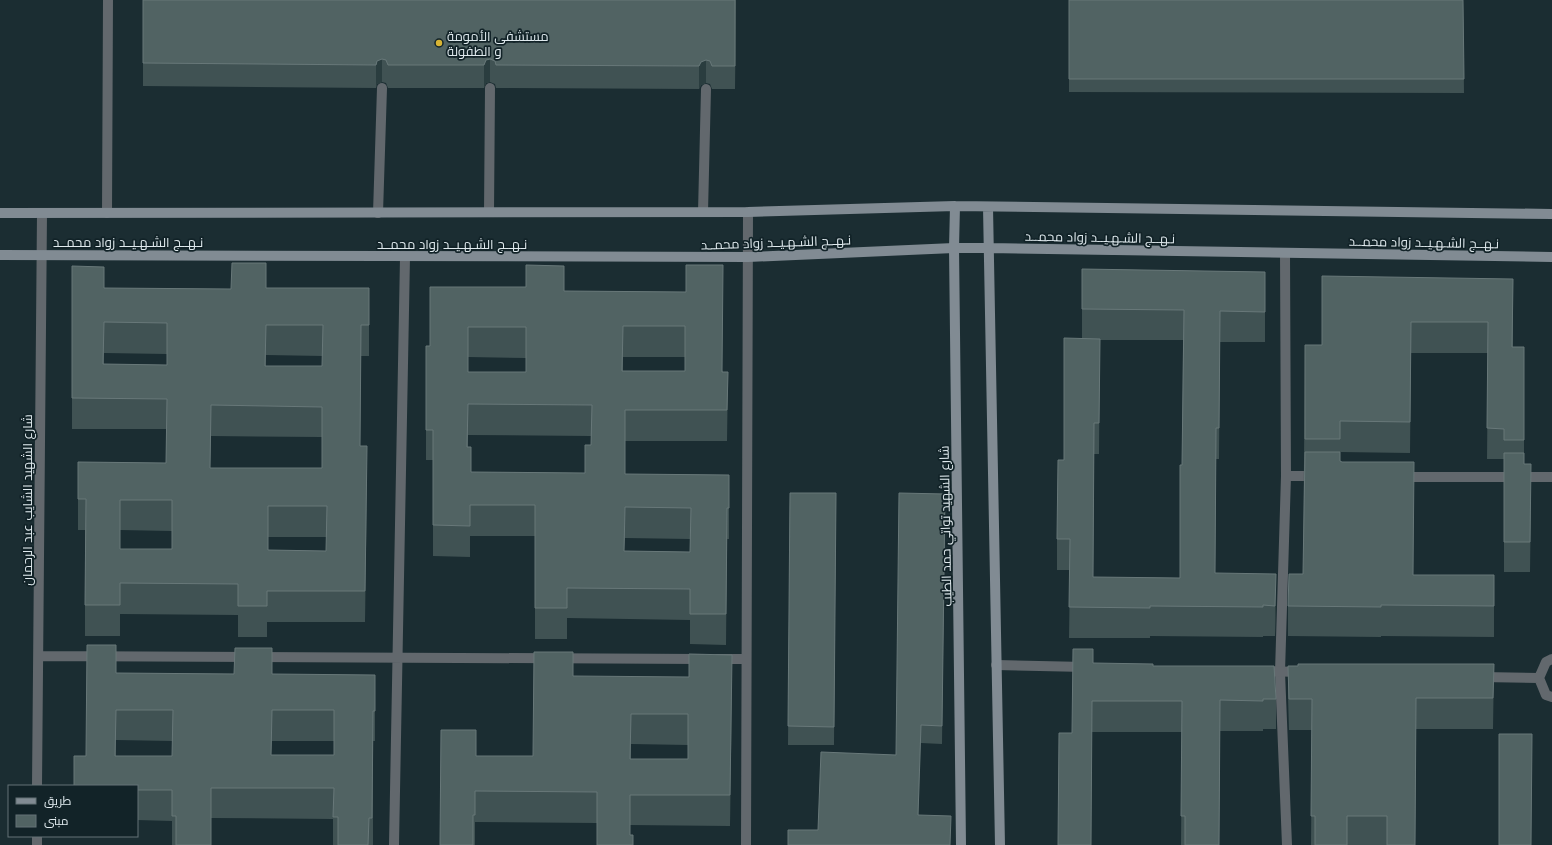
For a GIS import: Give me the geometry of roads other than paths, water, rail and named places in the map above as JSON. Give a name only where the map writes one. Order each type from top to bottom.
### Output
[{"type":"main road","points":[[0,214],[748,212],[955,206],[1552,214]]},
{"type":"main road","name":"شارع الشهيد تواتي حمد الطيب","points":[[955,206],[954,248],[962,845]]},
{"type":"main road","points":[[988,207],[1000,845]]},
{"type":"main road","name":"نـهــج الشـهـيــد زواد محمــد","points":[[0,255],[748,257],[954,248],[988,248],[1552,257]]},
{"type":"street","points":[[107,213],[108,0]]},
{"type":"street","points":[[378,213],[382,88]]},
{"type":"street","points":[[489,212],[490,88]]},
{"type":"street","points":[[703,212],[706,89]]},
{"type":"street","points":[[746,845],[748,212]]},
{"type":"street","name":"شارع الشهيد الشايب عبد الرحمان","points":[[38,785],[42,214]]},
{"type":"street","points":[[1285,253],[1286,476],[1280,672],[1287,845]]},
{"type":"street","points":[[394,845],[405,257]]},
{"type":"street","points":[[1286,476],[1325,476]]},
{"type":"street","points":[[1388,477],[1552,477]]},
{"type":"street","points":[[38,656],[746,659]]},
{"type":"street","points":[[1552,659],[1546,662],[1539,678],[1546,695],[1552,697]]},
{"type":"street","points":[[996,665],[1098,668]]},
{"type":"street","points":[[1249,671],[1312,673]]},
{"type":"street","points":[[1469,676],[1539,678]]},
{"type":"place","name":"مستشفى الأمومة و الطفولة","points":[[439,43]]}]
